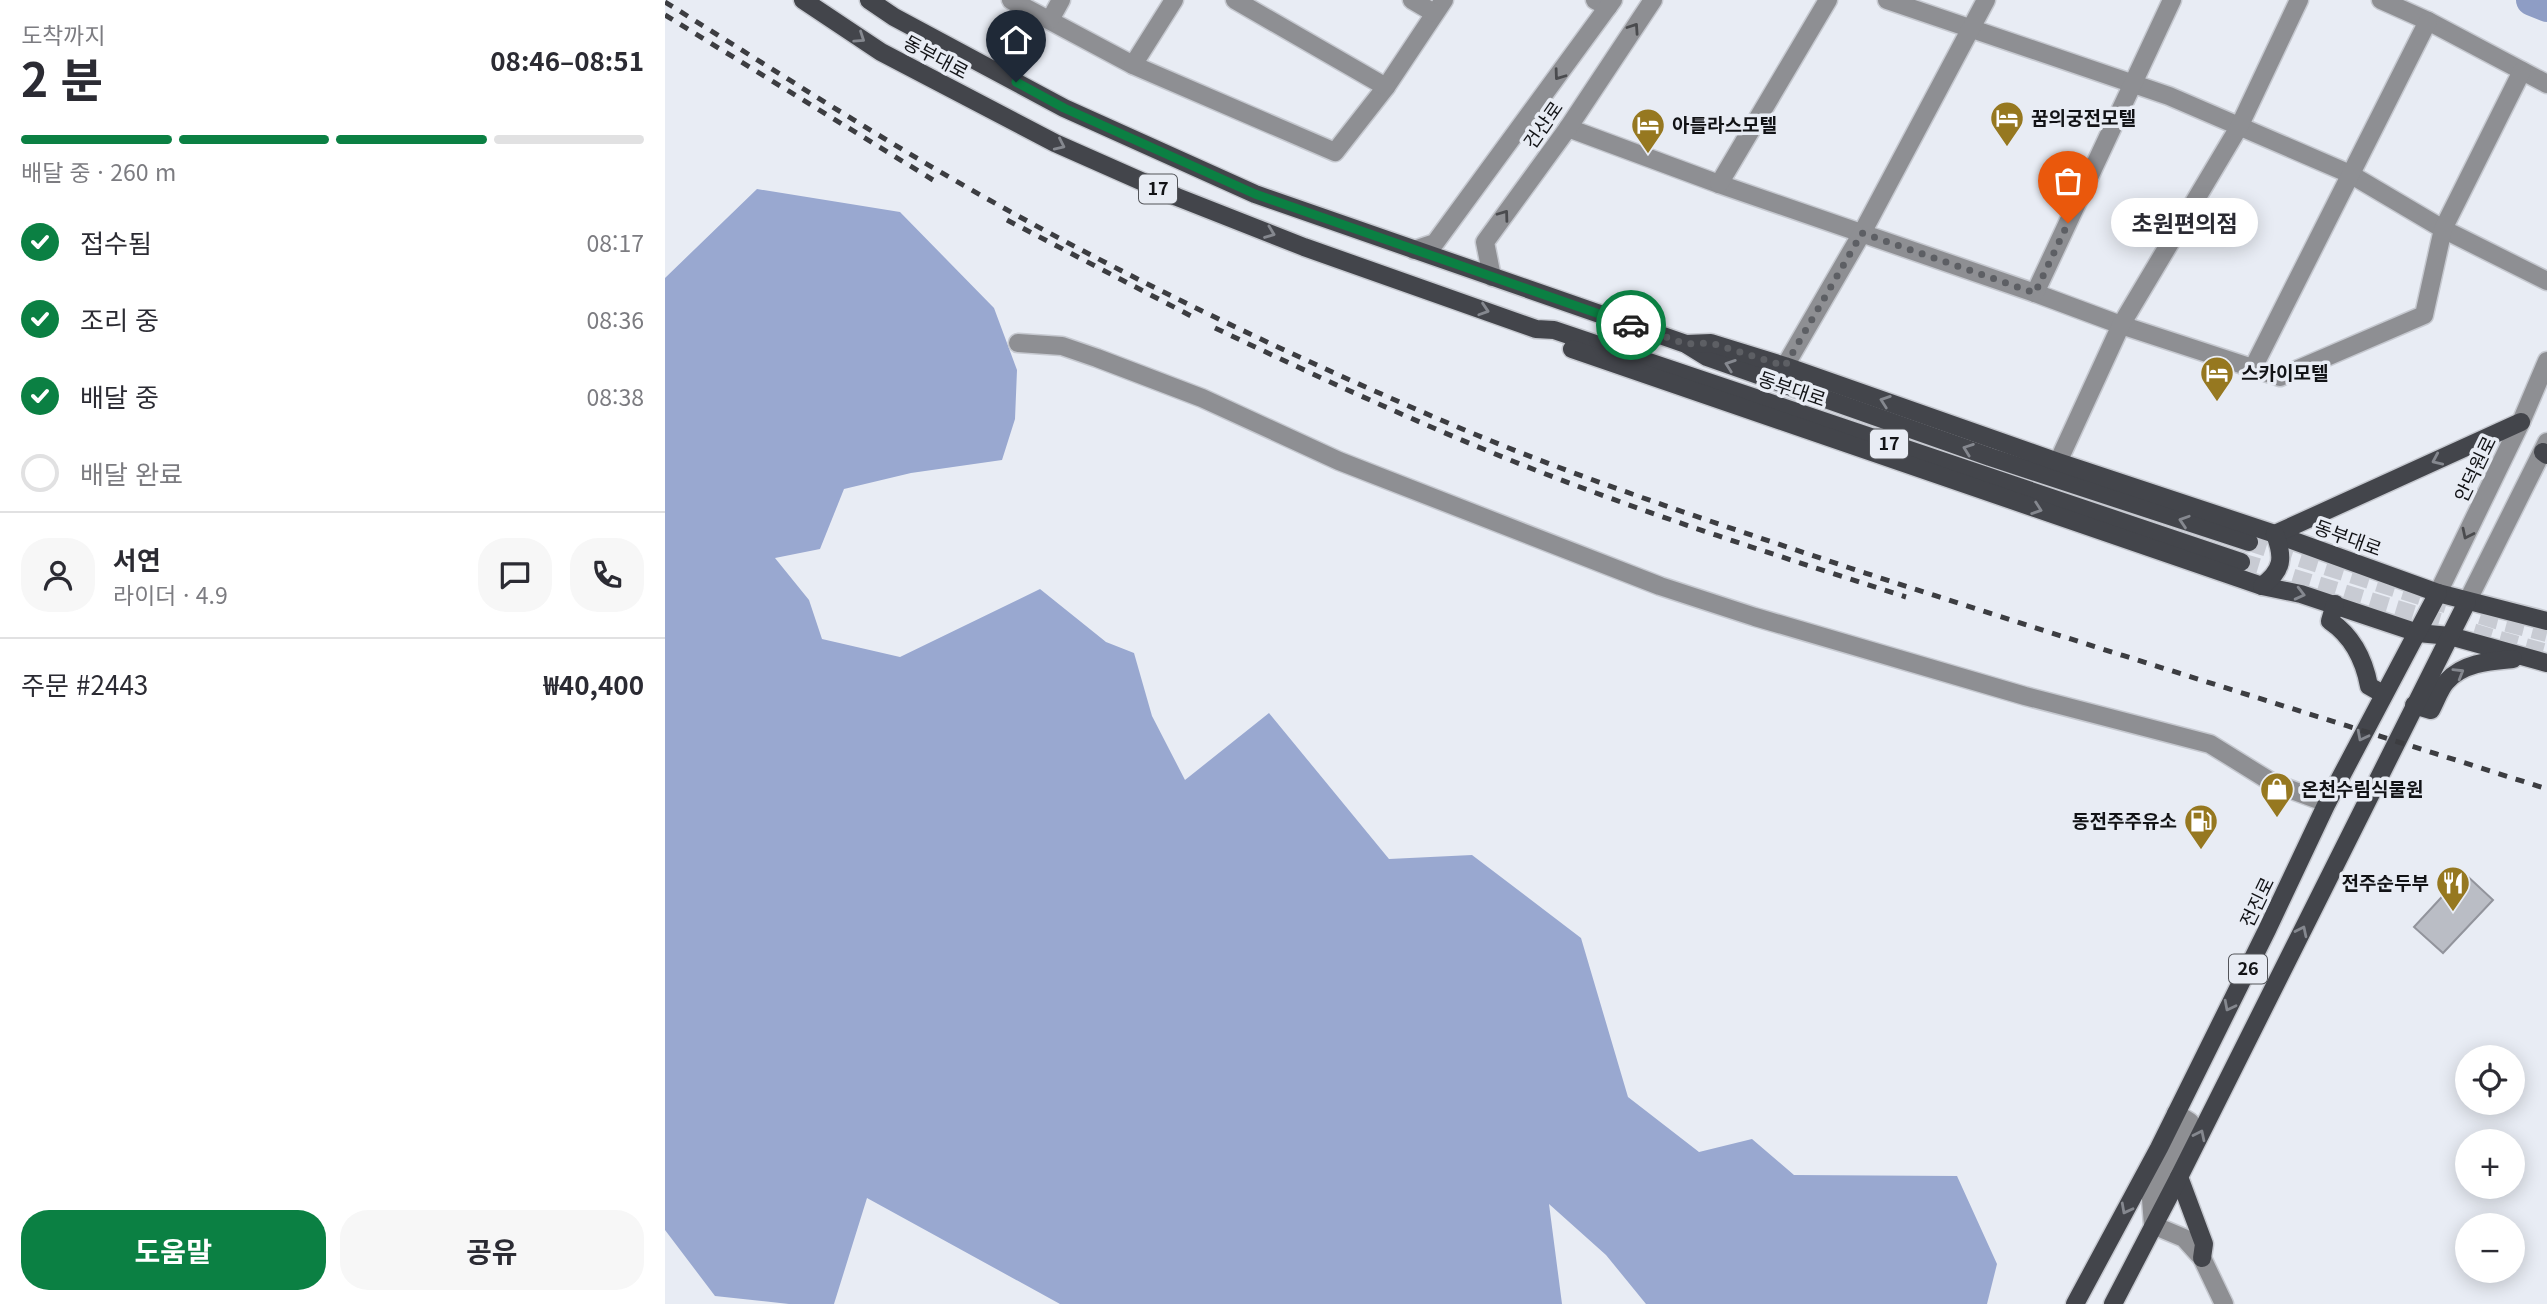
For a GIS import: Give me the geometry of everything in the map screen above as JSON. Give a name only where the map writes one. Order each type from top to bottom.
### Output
[{"type":"main road","name":"동부대로","points":[[803,0],[881,52],[1055,143],[1177,197],[1291,242],[1536,329],[1554,330],[2241,562]]},
{"type":"main road","name":"동부대로","points":[[869,0],[894,17],[1077,113],[1255,194],[1686,344],[1707,357],[1990,457],[2249,542]]},
{"type":"main road","points":[[1536,329],[1553,342],[2262,586],[2335,604],[2418,633],[2450,636],[2547,663]]},
{"type":"main road","name":"동부대로","points":[[1686,344],[1711,343],[1785,366],[2438,593],[2547,621]]},
{"type":"main road","points":[[2262,586],[2272,578],[2280,563],[2281,549],[2274,534],[2521,422]]},
{"type":"main road","name":"전진로","points":[[2075,1304],[2176,1113],[2327,803],[2438,593]]},
{"type":"main road","points":[[2467,602],[2414,705],[2431,710],[2448,680],[2473,664],[2499,659],[2513,660],[2515,653]]},
{"type":"main road","points":[[2335,604],[2330,621],[2346,632],[2365,666],[2369,686],[2383,694]]},
{"type":"main road","name":"26","points":[[2113,1304],[2414,705]]},
{"type":"main road","points":[[2179,1177],[2204,1244],[2202,1258]]},
{"type":"street","points":[[1011,0],[1133,65],[1335,152],[1386,87],[1439,7],[1412,0]]},
{"type":"street","points":[[1049,20],[1061,0]]},
{"type":"street","points":[[1133,65],[1174,0]]},
{"type":"street","points":[[1235,0],[1386,87]]},
{"type":"street","name":"건산로","points":[[1492,277],[1485,242],[1568,128],[1653,0]]},
{"type":"street","points":[[1719,184],[1828,0]]},
{"type":"street","points":[[1887,0],[2169,96],[2350,174],[2443,229],[2547,281]]},
{"type":"street","points":[[1785,366],[1862,233],[1986,0]]},
{"type":"street","points":[[2035,293],[2172,0]]},
{"type":"street","points":[[2057,462],[2121,325],[2239,127],[2299,0]]},
{"type":"street","points":[[2381,0],[2428,21],[2547,83]]},
{"type":"street","name":"건산로","points":[[1414,250],[1436,243],[1606,3]]},
{"type":"street","points":[[2253,368],[2428,21]]},
{"type":"street","points":[[1568,128],[2121,325],[2280,377],[2424,315],[2443,229],[2522,71]]},
{"type":"street","points":[[1018,343],[1062,346],[1108,362],[1202,398],[1339,461],[1660,586],[1755,617],[2012,692],[2210,744],[2273,783],[2327,803]]},
{"type":"street","name":"안덕원로","points":[[2438,593],[2521,422],[2547,361]]},
{"type":"street","points":[[2467,602],[2546,450]]},
{"type":"street","points":[[2176,1113],[2190,1122],[2151,1199],[2154,1225],[2184,1237],[2202,1258],[2224,1304]]},
{"type":"shaded area","points":[[757,189],[900,212],[994,308],[1017,370],[1015,419],[1002,460],[911,473],[844,489],[820,549],[775,558],[809,600],[822,639],[900,657],[1040,589],[1106,642],[1134,653],[1152,716],[1185,780],[1269,713],[1389,859],[1472,855],[1581,938],[1628,1097],[1699,1152],[1752,1139],[1794,1175],[1957,1176],[1997,1264],[1987,1304],[1646,1304],[1606,1255],[1549,1204],[1562,1304],[1060,1304],[867,1198],[834,1304],[789,1304],[715,1296],[665,1230],[665,278]]},
{"type":"building","name":"전주순두부","points":[[2464,873],[2493,900],[2443,953],[2414,927]]},
{"type":"waterway","points":[[2532,0],[2547,6]]},
{"type":"tunnel","points":[[2249,542],[2496,620],[2547,633]]},
{"type":"tunnel","points":[[2241,562],[2547,653]]},
{"type":"railway","points":[[665,2],[903,150],[1058,238],[1244,331],[1485,438],[1640,497],[1850,568],[2547,789]]},
{"type":"railway","points":[[665,15],[933,180]]},
{"type":"railway","points":[[1007,220],[1193,317]]},
{"type":"railway","points":[[1215,328],[1439,430],[1563,481],[1906,597]]},
{"type":"way so far","points":[[1631,325],[1686,344],[1711,343],[1785,366],[1862,233],[2035,293],[2068,223]]},
{"type":"place","name":"꿈의궁전모텔","points":[[2007,148]]},
{"type":"place","name":"아틀라스모텔","points":[[1648,155]]},
{"type":"place","name":"초원편의점","points":[[2068,223]]},
{"type":"place","name":"스카이모텔","points":[[2217,403]]},
{"type":"place","name":"온천수림식물원","points":[[2277,819]]},
{"type":"place","name":"동전주주유소","points":[[2201,851]]},
{"type":"place","name":"전주순두부","points":[[2453,913]]},
{"type":"route","points":[[1016,82],[1064,108],[1255,194],[1631,325]]}]
